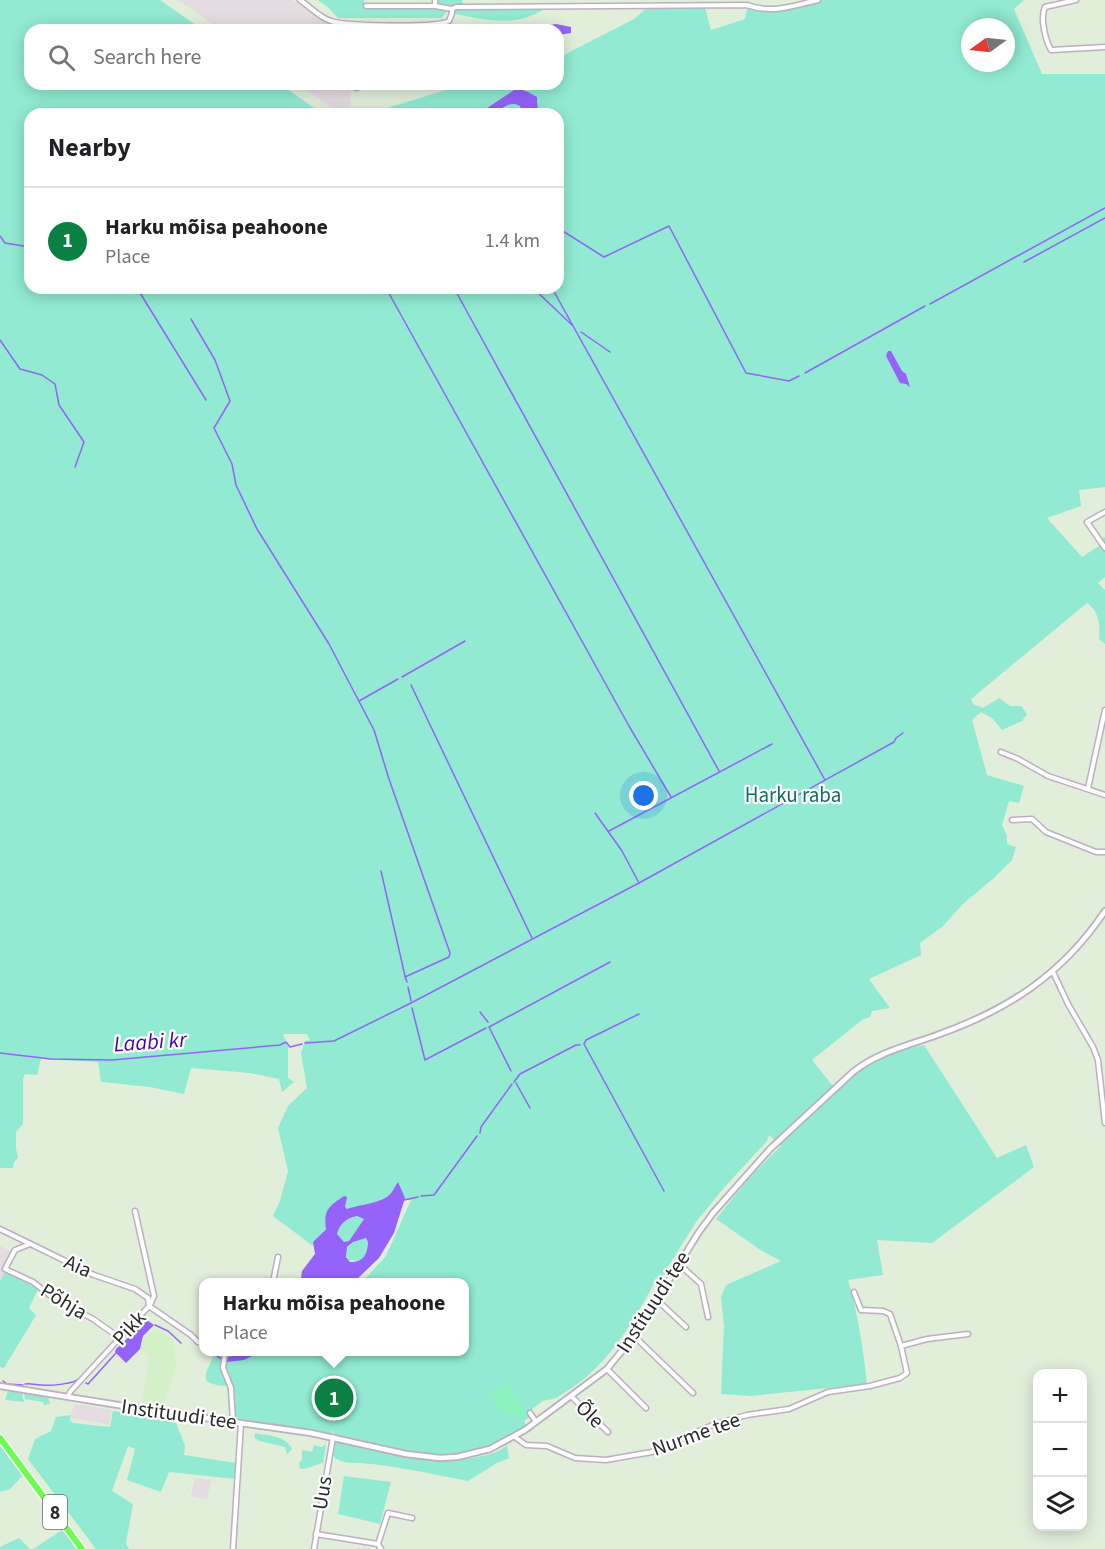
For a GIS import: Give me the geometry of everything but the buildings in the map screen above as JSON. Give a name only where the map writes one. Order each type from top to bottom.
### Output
[{"type":"main road","name":"8","points":[[0,1438],[82,1549]]},
{"type":"street","points":[[300,0],[333,22],[353,24]]},
{"type":"street","points":[[435,0],[435,6]]},
{"type":"street","points":[[366,6],[435,6],[452,9],[548,3],[747,3],[758,9],[780,10],[818,0]]},
{"type":"street","points":[[1076,0],[1045,7],[1042,14],[1051,50],[1105,47]]},
{"type":"street","points":[[434,24],[445,23],[452,17],[452,9]]},
{"type":"street","points":[[1105,512],[1087,522],[1105,548]]},
{"type":"street","points":[[1088,788],[1105,710]]},
{"type":"street","points":[[1001,752],[1048,776],[1105,795]]},
{"type":"street","points":[[1012,820],[1032,819],[1046,832],[1096,852],[1105,852]]},
{"type":"street","name":"Instituudi tee","points":[[0,1386],[333,1437],[406,1454],[448,1458],[479,1453],[515,1437],[607,1369],[634,1336],[699,1232],[739,1182],[836,1086],[865,1062],[884,1052],[936,1036],[1009,1003],[1053,972],[1081,943],[1105,911]]},
{"type":"street","points":[[1053,972],[1098,1060],[1105,1123]]},
{"type":"street","name":"Pikk","points":[[68,1398],[69,1392],[149,1306],[154,1296],[135,1211]]},
{"type":"street","name":"Aia","points":[[0,1229],[94,1275],[135,1289],[147,1296],[149,1306],[199,1342]]},
{"type":"street","name":"Põhja","points":[[31,1244],[15,1250],[5,1269],[33,1282],[52,1297],[93,1319],[120,1338]]},
{"type":"street","points":[[274,1278],[278,1257]]},
{"type":"street","points":[[679,1264],[701,1284],[708,1317]]},
{"type":"street","points":[[854,1292],[859,1309],[883,1311],[890,1314],[901,1346],[927,1339],[968,1334]]},
{"type":"street","points":[[657,1300],[686,1327]]},
{"type":"street","points":[[634,1336],[693,1393]]},
{"type":"street","name":"Nurme tee","points":[[515,1437],[526,1444],[547,1446],[575,1458],[606,1460],[652,1452],[716,1424],[747,1415],[789,1409],[828,1392],[863,1388],[900,1378],[907,1372],[901,1346]]},
{"type":"street","points":[[224,1356],[223,1368],[231,1388],[233,1422]]},
{"type":"street","points":[[607,1369],[646,1408]]},
{"type":"street","name":"Õle","points":[[572,1397],[608,1432]]},
{"type":"street","points":[[530,1413],[536,1422]]},
{"type":"street","points":[[233,1549],[241,1424]]},
{"type":"street","name":"Uus","points":[[314,1549],[333,1437]]},
{"type":"street","points":[[381,1549],[378,1544],[388,1513],[412,1518]]},
{"type":"street","points":[[316,1534],[378,1544]]},
{"type":"shaded area","points":[[178,0],[292,0],[328,24],[212,24]]},
{"type":"shaded area","points":[[564,26],[571,27],[571,33],[564,34]]},
{"type":"shaded area","points":[[306,90],[351,90],[349,108],[332,108]]},
{"type":"shaded area","points":[[514,90],[522,90],[537,97],[538,108],[520,108],[514,104],[503,108],[487,108]]},
{"type":"shaded area","points":[[888,351],[891,351],[906,374],[910,387],[900,383],[886,356]]},
{"type":"shaded area","points":[[398,1182],[405,1198],[394,1233],[379,1258],[358,1278],[301,1278],[302,1271],[315,1254],[313,1242],[326,1229],[325,1217],[331,1206],[344,1196],[347,1197],[345,1207],[347,1209],[375,1202],[385,1198]],"holes":[[[357,1216],[364,1219],[349,1241],[344,1242],[337,1234],[344,1222],[350,1218]],[[366,1238],[368,1242],[364,1257],[359,1261],[350,1262],[346,1257],[347,1247],[353,1242]]]},
{"type":"shaded area","points":[[0,1246],[11,1251],[2,1269],[5,1271],[0,1281]]},
{"type":"shaded area","points":[[147,1320],[154,1325],[143,1336],[140,1349],[126,1363],[115,1352],[116,1349]]},
{"type":"shaded area","points":[[155,1328],[173,1339],[176,1366],[163,1406],[142,1403],[149,1356],[140,1350],[142,1341]]},
{"type":"shaded area","points":[[252,1356],[244,1360],[227,1362],[228,1357]]},
{"type":"shaded area","points":[[74,1404],[112,1410],[109,1425],[71,1418]]},
{"type":"shaded area","points":[[195,1478],[211,1480],[207,1499],[191,1496]]},
{"type":"green space","name":"Harku raba","points":[[0,0],[160,0],[194,24],[24,24],[24,90],[289,90],[314,108],[24,108],[24,294],[564,294],[564,108],[538,108],[537,99],[522,90],[564,90],[564,55],[634,19],[649,6],[705,7],[711,30],[745,19],[747,9],[780,10],[818,0],[1024,0],[1014,9],[1042,74],[1105,74],[1105,487],[1079,490],[1081,506],[1047,518],[1082,557],[1099,546],[1105,537],[1105,577],[1098,583],[1105,590],[1105,644],[1099,639],[1097,615],[1087,603],[971,699],[973,704],[983,708],[999,698],[1010,706],[1021,706],[1027,714],[1022,721],[1002,730],[992,718],[981,712],[972,720],[987,775],[1024,786],[1019,803],[1009,801],[1002,825],[1007,836],[1007,844],[1016,847],[1012,860],[964,903],[942,927],[920,943],[921,955],[869,979],[890,1008],[872,1011],[870,1017],[862,1020],[812,1060],[836,1090],[876,1060],[924,1045],[997,1158],[1026,1145],[1034,1167],[932,1243],[877,1240],[883,1275],[848,1280],[860,1331],[867,1384],[751,1396],[721,1394],[724,1326],[721,1297],[726,1285],[781,1261],[762,1251],[716,1219],[749,1178],[781,1146],[769,1135],[767,1141],[696,1222],[661,1278],[657,1278],[616,1346],[589,1374],[574,1387],[556,1398],[543,1401],[528,1412],[530,1417],[524,1421],[526,1425],[509,1438],[487,1447],[445,1454],[382,1447],[338,1436],[332,1431],[331,1434],[237,1420],[234,1407],[229,1404],[227,1386],[212,1384],[206,1378],[214,1356],[220,1358],[223,1356],[469,1356],[469,1278],[366,1278],[386,1256],[411,1200],[404,1200],[397,1183],[385,1198],[369,1204],[345,1208],[314,1242],[313,1246],[273,1216],[280,1201],[288,1171],[278,1128],[288,1106],[307,1088],[301,1053],[305,1041],[310,1040],[307,1034],[283,1034],[288,1047],[288,1078],[294,1082],[282,1092],[279,1079],[250,1073],[191,1068],[184,1094],[150,1087],[101,1082],[98,1062],[41,1059],[37,1075],[25,1074],[23,1079],[23,1124],[16,1132],[18,1158],[13,1168],[0,1168]]},
{"type":"green space","points":[[318,0],[364,0],[365,7],[436,7],[436,0],[462,0],[463,7],[544,9],[533,15],[509,21],[447,12],[441,18],[338,18]]},
{"type":"green space","name":"Harku raba","points":[[446,90],[514,90],[487,108],[387,108]]},
{"type":"green space","points":[[515,103],[520,108],[502,108]]},
{"type":"green space","points":[[358,1216],[364,1219],[349,1241],[344,1242],[337,1234],[340,1227],[347,1220]]},
{"type":"green space","points":[[366,1238],[368,1242],[365,1257],[361,1261],[348,1260],[346,1251],[350,1245]]},
{"type":"green space","points":[[5,1271],[38,1289],[29,1308],[36,1315],[4,1368],[0,1367],[0,1281]]},
{"type":"green space","points":[[508,1383],[525,1414],[522,1419],[500,1410],[491,1392]]},
{"type":"green space","points":[[8,1391],[23,1393],[22,1397],[25,1402],[5,1400]]},
{"type":"green space","points":[[24,1393],[48,1397],[50,1404],[44,1405],[43,1402],[25,1399]]},
{"type":"green space","points":[[113,1411],[175,1420],[185,1446],[184,1455],[236,1463],[236,1479],[169,1472],[161,1492],[127,1480],[135,1449],[128,1446],[112,1491],[133,1504],[126,1543],[129,1549],[96,1549],[28,1459],[35,1439],[51,1431],[56,1417],[71,1415],[70,1420],[73,1423],[110,1427]]},
{"type":"green space","points":[[255,1433],[281,1439],[292,1449],[287,1454],[285,1447],[259,1441],[254,1437]]},
{"type":"green space","points":[[337,1441],[406,1456],[440,1460],[458,1460],[485,1455],[497,1452],[507,1445],[509,1458],[468,1481],[401,1468],[342,1461],[335,1458],[332,1453],[334,1443]]},
{"type":"green space","points":[[326,1444],[323,1463],[300,1469],[302,1450],[312,1452],[314,1445],[322,1447]]},
{"type":"green space","points":[[0,1445],[23,1475],[10,1489],[0,1492]]},
{"type":"green space","points":[[344,1476],[391,1482],[380,1524],[338,1514]]},
{"type":"green space","points":[[64,1529],[78,1549],[33,1549]]},
{"type":"green space","points":[[19,1538],[30,1549],[0,1549],[0,1547]]},
{"type":"waterway","points":[[930,304],[1105,208]]},
{"type":"waterway","points":[[1024,262],[1105,218]]},
{"type":"waterway","points":[[564,232],[604,257],[669,226],[746,373],[789,381],[799,376]]},
{"type":"waterway","points":[[0,236],[5,243],[24,246]]},
{"type":"waterway","points":[[141,294],[206,400]]},
{"type":"waterway","points":[[389,294],[629,726],[671,797]]},
{"type":"waterway","points":[[457,294],[719,771]]},
{"type":"waterway","points":[[539,294],[572,325]]},
{"type":"waterway","points":[[555,294],[825,780]]},
{"type":"waterway","points":[[805,373],[925,306]]},
{"type":"waterway","points":[[191,319],[215,360],[230,401],[214,428],[232,464],[236,485],[257,529],[329,644],[374,730],[450,953],[449,957],[405,977],[407,982]]},
{"type":"waterway","points":[[581,332],[610,352]]},
{"type":"waterway","points":[[0,340],[20,369],[42,375],[55,384],[59,405],[84,442],[75,467]]},
{"type":"waterway","points":[[402,677],[465,641]]},
{"type":"waterway","points":[[359,701],[398,679]]},
{"type":"waterway","points":[[411,685],[532,938]]},
{"type":"waterway","points":[[305,1043],[334,1041],[411,1003],[639,883],[894,742],[903,733]]},
{"type":"waterway","points":[[609,831],[772,744]]},
{"type":"waterway","points":[[595,813],[622,851],[639,883]]},
{"type":"waterway","points":[[381,871],[405,976]]},
{"type":"waterway","points":[[511,1071],[489,1027],[610,962]]},
{"type":"waterway","points":[[408,987],[411,1001]]},
{"type":"waterway","points":[[412,1008],[425,1060],[486,1028]]},
{"type":"waterway","points":[[480,1012],[488,1022]]},
{"type":"waterway","points":[[639,1014],[586,1040],[584,1044],[664,1191]]},
{"type":"waterway","name":"Laabi kr","points":[[0,1053],[51,1059],[112,1060],[280,1045],[286,1042],[290,1047],[302,1044]]},
{"type":"waterway","points":[[514,1082],[520,1074],[580,1045]]},
{"type":"waterway","points":[[516,1083],[530,1108]]},
{"type":"waterway","points":[[480,1133],[481,1127],[512,1084]]},
{"type":"waterway","points":[[421,1196],[434,1195],[477,1136]]},
{"type":"waterway","points":[[404,1200],[418,1197]]},
{"type":"waterway","points":[[155,1325],[168,1331],[181,1343]]},
{"type":"waterway","points":[[86,1383],[88,1384],[116,1353]]},
{"type":"waterway","points":[[217,1356],[222,1359]]},
{"type":"waterway","points":[[25,1384],[56,1385],[73,1382],[80,1378]]},
{"type":"waterway","points":[[3,1381],[7,1384],[23,1385]]},
{"type":"place","name":"Harku mõisa peahoone","points":[[334,1398]]}]
